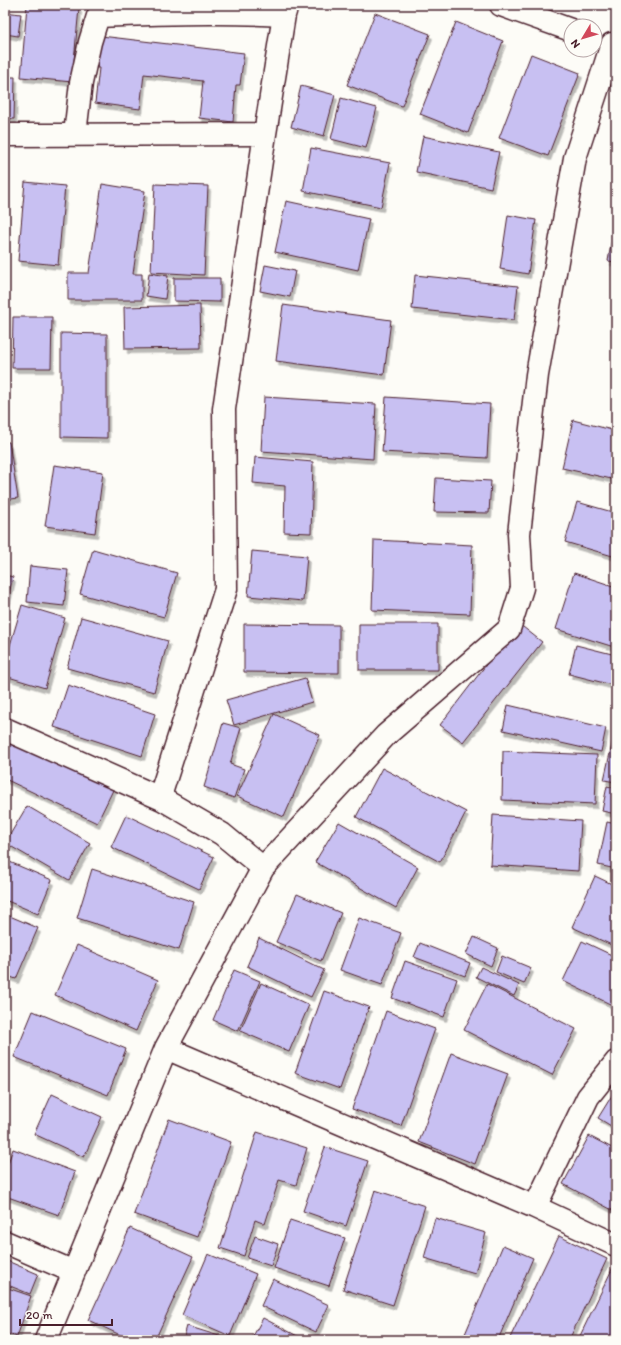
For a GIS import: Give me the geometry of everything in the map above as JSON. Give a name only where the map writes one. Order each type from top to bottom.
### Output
[{"type":"street","points":[[501,5],[563,27]]},
{"type":"street","points":[[75,134],[81,83],[90,42],[98,16],[175,12],[242,13],[286,10],[265,134],[224,409],[226,588],[162,790],[162,799]]},
{"type":"street","points":[[46,1340],[166,1048],[263,868],[386,735],[509,628],[522,588],[519,534],[538,375],[574,158],[608,43]]},
{"type":"street","points":[[5,134],[265,134]]},
{"type":"street","points":[[5,729],[162,799],[222,834],[263,868]]},
{"type":"street","points":[[166,1048],[535,1207],[616,1246]]},
{"type":"street","points":[[535,1207],[588,1097],[616,1062]]},
{"type":"street","points":[[5,1242],[74,1272]]},
{"type":"building","points":[[27,5],[49,5],[79,8],[72,82],[21,77]]},
{"type":"building","points":[[5,12],[21,14],[18,36],[5,34]]},
{"type":"building","points":[[375,13],[430,34],[402,106],[347,85]]},
{"type":"building","points":[[456,22],[503,41],[468,133],[420,114]]},
{"type":"building","points":[[101,36],[244,53],[240,85],[236,85],[233,122],[199,118],[203,81],[144,74],[140,109],[95,103]]},
{"type":"building","points":[[531,54],[580,73],[548,156],[499,138]]},
{"type":"building","points":[[5,77],[15,77],[14,119],[5,118]]},
{"type":"building","points":[[301,86],[335,95],[324,136],[291,127]]},
{"type":"building","points":[[341,98],[377,108],[366,148],[331,139]]},
{"type":"building","points":[[423,136],[499,152],[491,188],[416,172]]},
{"type":"building","points":[[311,148],[390,163],[381,207],[303,191]]},
{"type":"building","points":[[25,182],[65,186],[58,265],[18,261]]},
{"type":"building","points":[[102,184],[145,191],[133,274],[142,274],[142,300],[68,300],[68,273],[89,273]]},
{"type":"building","points":[[155,184],[208,186],[204,275],[151,272]]},
{"type":"building","points":[[286,201],[369,219],[358,270],[275,252]]},
{"type":"building","points":[[508,215],[536,220],[528,274],[500,269]]},
{"type":"building","points":[[616,216],[616,262],[608,261]]},
{"type":"building","points":[[265,265],[295,271],[290,297],[260,291]]},
{"type":"building","points":[[149,273],[168,276],[165,299],[146,296]]},
{"type":"building","points":[[415,275],[518,286],[514,320],[412,309]]},
{"type":"building","points":[[174,278],[220,278],[220,302],[174,301]]},
{"type":"building","points":[[200,305],[201,348],[125,349],[124,307]]},
{"type":"building","points":[[283,305],[391,320],[384,375],[276,361]]},
{"type":"building","points":[[13,317],[52,317],[51,368],[12,368]]},
{"type":"building","points":[[61,333],[107,334],[107,438],[61,437]]},
{"type":"building","points":[[264,397],[376,404],[373,459],[261,451]]},
{"type":"building","points":[[386,397],[490,404],[487,458],[382,452]]},
{"type":"building","points":[[573,420],[616,431],[616,480],[562,468]]},
{"type":"building","points":[[5,442],[9,442],[18,498],[5,500]]},
{"type":"building","points":[[255,457],[313,462],[311,533],[284,532],[285,486],[253,483]]},
{"type":"building","points":[[54,465],[103,472],[95,533],[45,526]]},
{"type":"building","points":[[436,478],[491,481],[489,513],[434,512]]},
{"type":"building","points":[[577,502],[616,513],[616,557],[565,542]]},
{"type":"building","points":[[374,540],[472,545],[470,614],[372,610]]},
{"type":"building","points":[[93,549],[177,573],[164,617],[80,594]]},
{"type":"building","points":[[252,551],[307,556],[303,601],[248,596]]},
{"type":"building","points":[[30,566],[68,570],[64,606],[27,602]]},
{"type":"building","points":[[574,573],[616,587],[616,640],[614,647],[556,629]]},
{"type":"building","points":[[5,575],[13,577],[5,611]]},
{"type":"building","points":[[22,605],[65,618],[45,688],[5,676],[5,662]]},
{"type":"building","points":[[81,617],[168,641],[154,692],[67,668]]},
{"type":"building","points":[[518,623],[542,642],[463,742],[440,725]]},
{"type":"building","points":[[244,624],[339,625],[339,673],[244,672]]},
{"type":"building","points":[[359,624],[438,624],[438,670],[359,670]]},
{"type":"building","points":[[576,645],[616,655],[616,668],[612,685],[569,674]]},
{"type":"building","points":[[305,678],[312,702],[234,725],[226,700]]},
{"type":"building","points":[[68,685],[155,714],[142,756],[54,727]]},
{"type":"building","points":[[508,705],[606,728],[601,752],[503,730]]},
{"type":"building","points":[[274,714],[320,735],[284,817],[237,796]]},
{"type":"building","points":[[223,723],[241,728],[230,764],[244,769],[234,798],[204,787]]},
{"type":"building","points":[[616,731],[616,782],[604,780]]},
{"type":"building","points":[[5,735],[114,788],[97,823],[5,779]]},
{"type":"building","points":[[503,751],[597,755],[595,804],[502,800]]},
{"type":"building","points":[[382,768],[466,812],[440,862],[356,817]]},
{"type":"building","points":[[607,786],[616,788],[616,814],[602,811]]},
{"type":"building","points":[[27,806],[90,843],[69,880],[5,843]]},
{"type":"building","points":[[126,815],[214,857],[199,889],[111,847]]},
{"type":"building","points":[[493,815],[581,821],[578,871],[490,865]]},
{"type":"building","points":[[339,822],[418,867],[396,908],[315,862]]},
{"type":"building","points":[[607,822],[616,824],[616,869],[598,865]]},
{"type":"building","points":[[5,860],[52,880],[38,914],[5,900]]},
{"type":"building","points":[[92,869],[194,902],[179,950],[77,918]]},
{"type":"building","points":[[595,876],[616,886],[616,947],[572,927]]},
{"type":"building","points":[[297,894],[341,913],[321,961],[276,942]]},
{"type":"building","points":[[5,914],[38,928],[16,979],[5,975]]},
{"type":"building","points":[[359,918],[401,933],[382,985],[340,970]]},
{"type":"building","points":[[474,937],[498,948],[491,966],[466,954]]},
{"type":"building","points":[[259,938],[324,970],[311,997],[247,966]]},
{"type":"building","points":[[582,941],[616,957],[616,1007],[563,981]]},
{"type":"building","points":[[420,943],[470,963],[465,976],[414,957]]},
{"type":"building","points":[[77,945],[158,980],[136,1031],[55,995]]},
{"type":"building","points":[[502,956],[531,968],[524,984],[496,972]]},
{"type":"building","points":[[405,961],[457,979],[444,1017],[392,998]]},
{"type":"building","points":[[481,967],[519,985],[514,996],[476,977]]},
{"type":"building","points":[[234,970],[260,981],[238,1031],[213,1020]]},
{"type":"building","points":[[261,983],[309,1005],[289,1052],[240,1031]]},
{"type":"building","points":[[487,984],[576,1029],[552,1075],[464,1030]]},
{"type":"building","points":[[324,991],[369,1007],[340,1089],[295,1073]]},
{"type":"building","points":[[33,1011],[126,1049],[108,1095],[14,1057]]},
{"type":"building","points":[[386,1011],[435,1029],[401,1126],[352,1109]]},
{"type":"building","points":[[451,1053],[508,1074],[475,1164],[419,1142]]},
{"type":"building","points":[[616,1089],[616,1129],[598,1118]]},
{"type":"building","points":[[52,1094],[102,1117],[84,1157],[34,1134]]},
{"type":"building","points":[[169,1119],[231,1142],[197,1237],[134,1214]]},
{"type":"building","points":[[257,1132],[307,1148],[296,1185],[279,1180],[265,1224],[255,1220],[244,1256],[220,1248]]},
{"type":"building","points":[[589,1136],[616,1150],[616,1212],[563,1184]]},
{"type":"building","points":[[325,1147],[368,1161],[346,1226],[303,1211]]},
{"type":"building","points":[[13,1149],[75,1172],[59,1215],[5,1196],[5,1171]]},
{"type":"building","points":[[375,1190],[425,1206],[393,1305],[343,1289]]},
{"type":"building","points":[[435,1218],[486,1233],[475,1273],[424,1258]]},
{"type":"building","points":[[290,1220],[345,1238],[329,1286],[274,1268]]},
{"type":"building","points":[[130,1228],[193,1257],[155,1340],[131,1340],[88,1320]]},
{"type":"building","points":[[255,1236],[278,1244],[271,1266],[247,1258]]},
{"type":"building","points":[[559,1236],[607,1259],[569,1340],[509,1340]]},
{"type":"building","points":[[503,1245],[533,1258],[498,1340],[478,1340],[465,1334]]},
{"type":"building","points":[[208,1254],[256,1274],[230,1336],[182,1315]]},
{"type":"building","points":[[5,1260],[38,1274],[30,1294],[5,1284]]},
{"type":"building","points":[[616,1261],[616,1331],[612,1340],[578,1340]]},
{"type":"building","points":[[273,1279],[329,1305],[316,1332],[261,1306]]},
{"type":"building","points":[[5,1287],[31,1296],[17,1337],[5,1333]]},
{"type":"building","points":[[263,1318],[305,1340],[251,1340]]},
{"type":"building","points":[[187,1326],[232,1340],[183,1340]]}]
